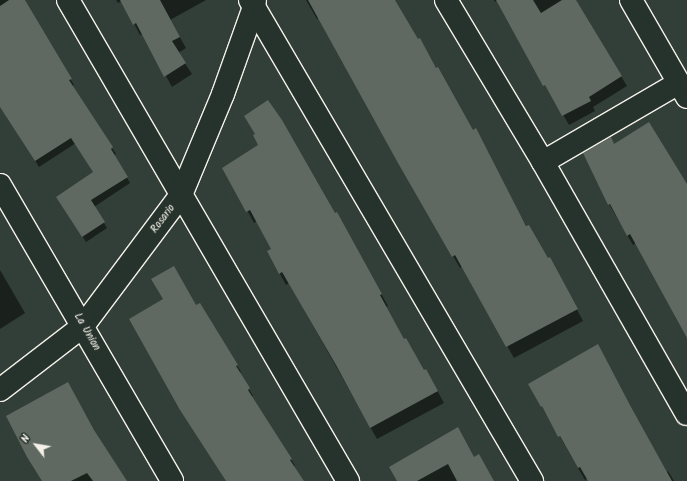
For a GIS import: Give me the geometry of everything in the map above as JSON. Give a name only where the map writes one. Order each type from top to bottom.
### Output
[{"type":"street","points":[[68,0],[348,481]]},
{"type":"street","points":[[446,0],[542,162],[687,414]]},
{"type":"street","points":[[542,162],[683,90],[631,0]]},
{"type":"street","points":[[253,2],[532,481]]},
{"type":"street","name":"Rosario","points":[[0,390],[83,326],[181,195],[223,94],[253,2]]},
{"type":"street","name":"La Union","points":[[0,185],[172,481]]},
{"type":"building","points":[[9,0],[25,0],[72,79],[69,80],[113,147],[111,149],[128,177],[91,200],[105,222],[82,237],[56,197],[93,172],[71,138],[35,161],[0,107],[0,6]]},
{"type":"building","points":[[120,0],[160,0],[180,37],[172,41],[186,63],[164,77],[136,23],[133,25]]},
{"type":"building","points":[[308,0],[395,0],[418,39],[420,38],[436,68],[438,67],[473,130],[476,128],[526,226],[529,225],[548,258],[550,257],[578,309],[506,347],[455,255],[452,257],[398,163]]},
{"type":"building","points":[[496,0],[533,0],[541,13],[562,0],[576,0],[622,76],[589,97],[591,101],[562,116],[545,85],[543,86]]},
{"type":"building","points":[[268,100],[282,120],[335,213],[337,212],[382,294],[380,295],[404,339],[406,338],[438,391],[370,428],[336,365],[282,272],[279,274],[267,251],[271,249],[250,210],[246,212],[222,168],[258,145],[253,135],[255,134],[244,116]]},
{"type":"building","points":[[649,122],[687,184],[687,338],[630,234],[627,236],[610,204],[608,205],[583,153],[611,137],[614,144]]},
{"type":"building","points":[[174,266],[196,305],[200,303],[238,365],[236,366],[250,388],[248,390],[292,459],[290,460],[304,481],[226,481],[180,410],[129,319],[163,299],[151,279]]},
{"type":"building","points":[[598,344],[672,481],[588,481],[580,467],[578,468],[560,436],[558,437],[542,406],[541,407],[528,384]]},
{"type":"building","points":[[68,382],[94,430],[127,481],[93,481],[87,473],[71,481],[42,481],[27,457],[6,416]]},
{"type":"building","points":[[458,427],[474,457],[479,454],[494,481],[457,481],[448,464],[417,481],[397,481],[389,467]]}]
